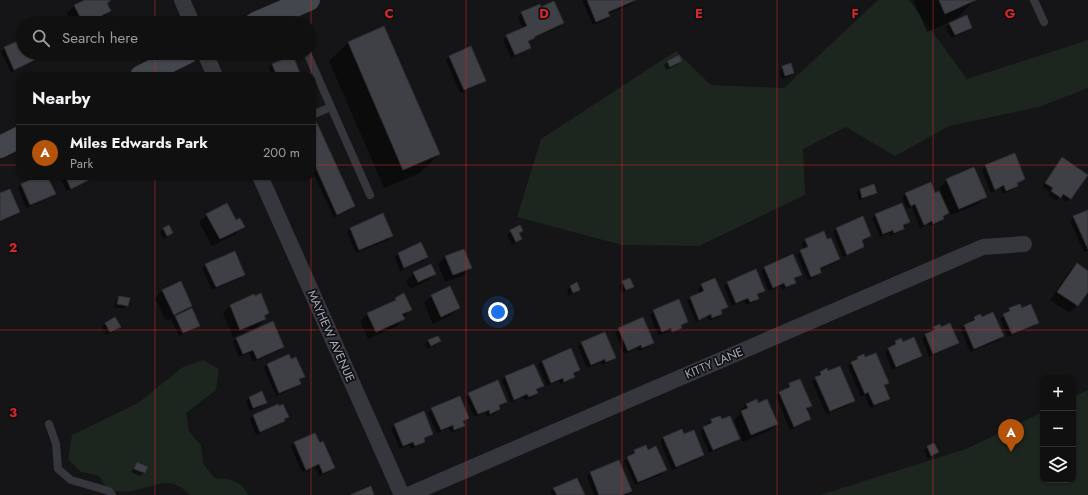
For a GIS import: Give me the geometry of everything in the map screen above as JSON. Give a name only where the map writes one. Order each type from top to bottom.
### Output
[{"type":"street","points":[[182,0],[189,16]]},
{"type":"street","points":[[271,16],[309,0]]},
{"type":"street","points":[[149,72],[173,60]]},
{"type":"street","points":[[208,60],[213,72]]},
{"type":"street","points":[[0,147],[16,139]]},
{"type":"street","name":"MAYHEW AVENUE","points":[[262,180],[402,495]]},
{"type":"street","name":"KITTY LANE","points":[[408,495],[982,247],[1024,244]]},
{"type":"lane","points":[[1034,0],[1044,22]]},
{"type":"lane","points":[[310,60],[316,72]]},
{"type":"lane","points":[[316,73],[370,195]]},
{"type":"lane","points":[[316,113],[331,107]]},
{"type":"lane","points":[[49,424],[56,444],[58,469],[71,480],[109,491],[112,495]]},
{"type":"shaded area","points":[[878,0],[909,0],[967,79],[1088,40],[1088,88],[1039,107],[949,126],[895,156],[846,127],[803,149],[805,195],[699,246],[622,245],[517,217],[541,139],[676,51],[711,85],[784,88]]},
{"type":"shaded area","points":[[203,360],[219,369],[216,390],[186,413],[189,431],[201,446],[203,463],[214,478],[238,483],[248,495],[190,495],[182,488],[168,483],[162,483],[131,491],[109,491],[99,476],[81,472],[68,459],[72,435],[138,403],[183,367]]},
{"type":"shaded area","points":[[1088,390],[1088,495],[820,495],[966,449],[1040,413],[1040,483],[1076,483],[1076,396]]},
{"type":"building","points":[[85,0],[110,0],[107,3],[111,11],[101,16],[80,16],[74,5]]},
{"type":"building","points":[[587,0],[636,0],[608,12],[610,16],[596,22]]},
{"type":"building","points":[[939,0],[976,0],[945,14]]},
{"type":"building","points":[[554,1],[564,23],[534,37],[535,38],[528,41],[531,48],[515,55],[506,35],[527,26],[521,12],[540,4],[541,7]]},
{"type":"building","points":[[967,15],[972,28],[955,35],[949,23]]},
{"type":"building","points":[[384,26],[440,154],[403,170],[348,42]]},
{"type":"building","points":[[16,42],[16,60],[35,60],[14,70],[4,47]]},
{"type":"building","points":[[471,46],[486,81],[464,90],[449,56]]},
{"type":"building","points":[[679,55],[682,61],[670,67],[667,61]]},
{"type":"building","points":[[281,60],[295,60],[299,72],[275,72],[272,64]]},
{"type":"building","points":[[791,63],[794,73],[785,76],[782,66]]},
{"type":"building","points":[[316,121],[355,206],[337,215],[316,168]]},
{"type":"building","points":[[1015,153],[1025,179],[1017,183],[1018,186],[1006,191],[1004,185],[995,190],[985,165]]},
{"type":"building","points":[[1062,157],[1088,175],[1071,199],[1063,194],[1061,198],[1051,191],[1053,188],[1045,183]]},
{"type":"building","points":[[974,167],[987,197],[959,209],[946,179]]},
{"type":"building","points":[[30,180],[49,180],[56,194],[30,205],[21,184]]},
{"type":"building","points":[[67,180],[89,180],[71,189]]},
{"type":"building","points":[[931,182],[935,193],[939,191],[949,213],[943,216],[944,219],[933,224],[932,221],[924,225],[915,204],[911,206],[905,193]]},
{"type":"building","points":[[874,184],[877,193],[862,198],[860,189]]},
{"type":"building","points":[[10,189],[20,212],[0,221],[0,193]]},
{"type":"building","points":[[227,203],[236,220],[240,218],[245,227],[220,239],[206,214]]},
{"type":"building","points":[[902,203],[910,222],[903,225],[904,229],[894,233],[893,230],[883,234],[875,214]]},
{"type":"building","points":[[1088,210],[1088,249],[1073,216]]},
{"type":"building","points":[[383,213],[393,236],[359,250],[350,228]]},
{"type":"building","points":[[863,216],[871,236],[862,240],[864,247],[847,255],[836,228]]},
{"type":"building","points":[[169,225],[173,233],[167,236],[163,228]]},
{"type":"building","points":[[520,225],[523,231],[519,233],[522,239],[516,242],[510,230]]},
{"type":"building","points":[[824,231],[827,239],[831,238],[840,259],[820,268],[821,273],[811,277],[800,250],[808,247],[805,239]]},
{"type":"building","points":[[421,242],[428,257],[404,268],[398,253]]},
{"type":"building","points":[[464,249],[472,268],[453,275],[445,256]]},
{"type":"building","points":[[235,251],[245,275],[216,287],[205,264]]},
{"type":"building","points":[[793,254],[802,275],[794,278],[796,283],[786,287],[784,283],[773,288],[764,267]]},
{"type":"building","points":[[1077,263],[1088,271],[1088,292],[1078,306],[1057,292]]},
{"type":"building","points":[[431,264],[436,274],[418,282],[413,272]]},
{"type":"building","points":[[756,269],[765,291],[757,294],[759,299],[750,302],[748,298],[736,303],[727,282]]},
{"type":"building","points":[[630,278],[634,287],[626,290],[622,281]]},
{"type":"building","points":[[715,278],[728,307],[721,310],[722,314],[712,318],[711,314],[699,320],[690,297],[704,291],[701,284]]},
{"type":"building","points":[[181,281],[192,306],[174,315],[162,290]]},
{"type":"building","points":[[577,282],[580,290],[573,293],[570,286]]},
{"type":"building","points":[[450,286],[460,308],[441,317],[431,295]]},
{"type":"building","points":[[261,293],[269,313],[264,316],[266,319],[240,330],[230,305],[254,294],[255,296]]},
{"type":"building","points":[[404,293],[412,310],[402,314],[405,319],[376,332],[367,313],[396,300],[395,298]]},
{"type":"building","points":[[119,296],[130,298],[128,306],[117,304]]},
{"type":"building","points":[[679,299],[688,322],[681,325],[682,328],[672,332],[671,328],[662,332],[653,310]]},
{"type":"building","points":[[1020,304],[1022,308],[1031,304],[1039,323],[1012,334],[1003,314],[1010,311],[1009,308]]},
{"type":"building","points":[[192,308],[200,326],[183,333],[175,316]]},
{"type":"building","points":[[993,312],[1004,336],[974,349],[964,325],[975,320],[974,317],[980,314],[982,317]]},
{"type":"building","points":[[115,317],[121,327],[110,332],[105,323]]},
{"type":"building","points":[[643,317],[654,343],[642,348],[641,345],[628,351],[618,328]]},
{"type":"building","points":[[273,321],[284,347],[257,359],[253,350],[243,354],[236,338]]},
{"type":"building","points":[[950,323],[959,343],[933,354],[925,334],[935,330],[933,327],[940,324],[941,327]]},
{"type":"building","points":[[605,332],[616,358],[606,362],[605,359],[591,365],[581,342]]},
{"type":"building","points":[[438,336],[441,341],[431,346],[428,340]]},
{"type":"building","points":[[914,337],[922,356],[896,367],[888,348],[896,344],[895,341],[901,338],[903,342]]},
{"type":"building","points":[[571,348],[580,370],[573,373],[575,377],[564,382],[563,378],[551,383],[542,361]]},
{"type":"building","points":[[876,353],[889,383],[884,385],[890,399],[874,405],[868,392],[865,394],[851,362],[864,354],[865,357]]},
{"type":"building","points":[[289,354],[291,359],[296,357],[305,377],[299,379],[301,384],[279,393],[267,364]]},
{"type":"building","points":[[534,364],[544,386],[536,389],[538,393],[529,397],[527,394],[514,400],[505,376]]},
{"type":"building","points":[[840,366],[855,401],[830,411],[815,377],[821,375],[820,372],[827,368],[828,371]]},
{"type":"building","points":[[800,379],[812,406],[806,408],[811,419],[794,427],[779,392],[790,387],[789,383]]},
{"type":"building","points":[[498,380],[507,402],[499,405],[500,409],[490,414],[489,410],[478,414],[468,393]]},
{"type":"building","points":[[262,391],[267,403],[253,408],[249,397]]},
{"type":"building","points":[[460,396],[469,418],[463,421],[465,426],[454,430],[453,425],[441,430],[431,408]]},
{"type":"building","points":[[757,399],[758,403],[767,399],[778,424],[751,435],[741,411],[748,408],[746,404]]},
{"type":"building","points":[[278,404],[279,406],[283,404],[289,417],[284,419],[285,421],[260,432],[253,415]]},
{"type":"building","points":[[424,411],[433,434],[424,438],[425,442],[415,446],[413,442],[403,446],[394,424]]},
{"type":"building","points":[[720,416],[722,419],[730,416],[740,439],[713,450],[703,427],[712,423],[711,419]]},
{"type":"building","points":[[682,429],[684,434],[694,430],[704,455],[676,467],[663,437]]},
{"type":"building","points":[[315,433],[320,443],[323,441],[335,468],[323,473],[319,464],[306,470],[294,442]]},
{"type":"building","points":[[934,443],[939,452],[931,456],[927,446]]},
{"type":"building","points":[[646,445],[648,450],[656,446],[667,470],[638,482],[627,457],[635,453],[634,450]]},
{"type":"building","points":[[619,460],[632,491],[622,495],[599,495],[590,472]]},
{"type":"building","points":[[137,462],[148,467],[145,473],[134,469]]},
{"type":"building","points":[[577,478],[585,495],[557,495],[553,488]]},
{"type":"building","points":[[371,486],[374,495],[350,495]]},
{"type":"place","name":"Miles Edwards Park","points":[[1011,452]]}]
